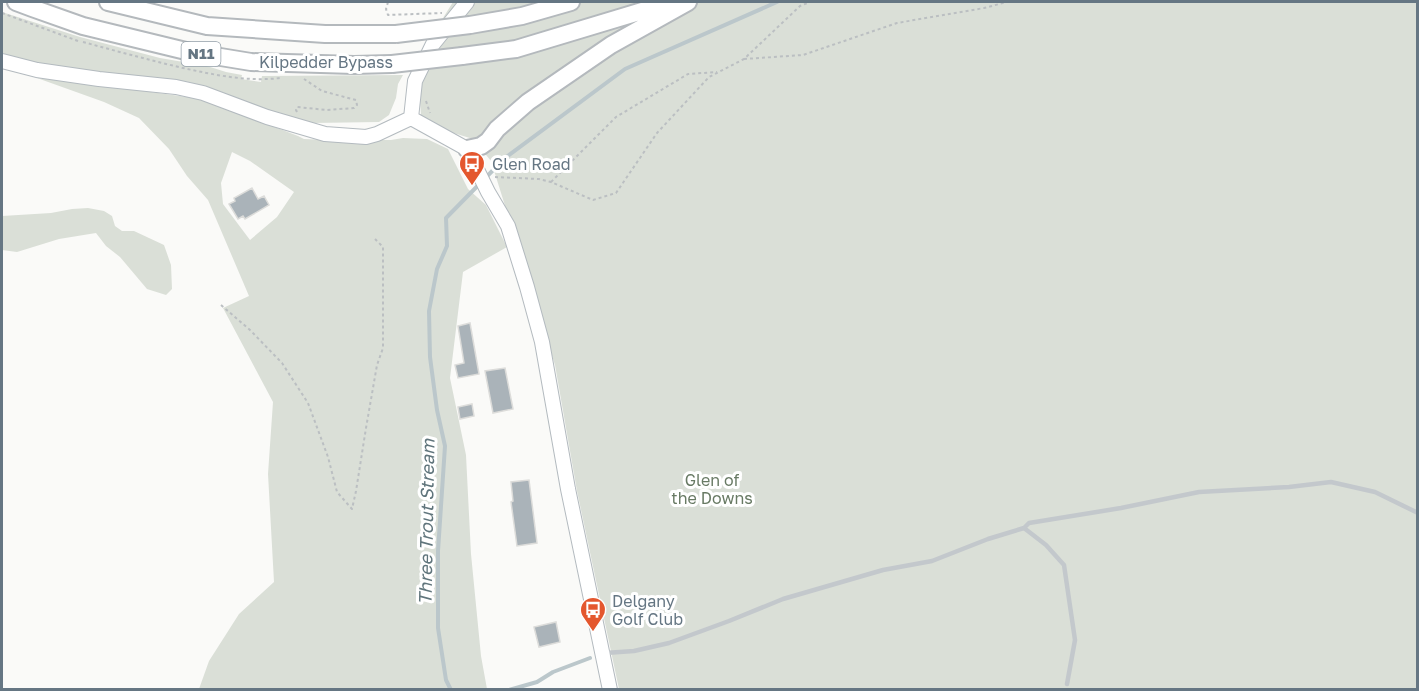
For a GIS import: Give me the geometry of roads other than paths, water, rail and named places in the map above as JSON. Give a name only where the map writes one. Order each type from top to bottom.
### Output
[{"type":"highway","name":"Kilpedder Bypass","points":[[16,2],[83,26],[190,52],[251,62],[354,65],[392,64],[516,49],[672,2]]},
{"type":"highway","name":"Kilpedder Bypass","points":[[108,2],[207,26],[326,34],[396,34],[522,16],[571,2]]},
{"type":"highway","points":[[467,149],[481,146],[488,141],[497,129],[528,102],[602,51],[688,2]]},
{"type":"main road","points":[[411,118],[415,81],[433,44],[467,2]]},
{"type":"main road","points":[[2,61],[37,70],[176,87],[203,93],[267,117],[325,134],[366,137],[411,118]]},
{"type":"main road","points":[[411,118],[467,149],[508,226],[542,342],[568,489],[610,690]]},
{"type":"lane","points":[[602,653],[634,651],[669,644],[783,599],[883,570],[932,561],[988,539],[1024,528],[1029,523],[1199,492],[1289,487],[1331,482],[1376,492],[1418,513]]},
{"type":"lane","points":[[1024,528],[1046,545],[1064,564],[1076,640],[1067,684]]},
{"type":"waterway","name":"Three Trout Stream","points":[[451,690],[446,680],[438,628],[438,551],[445,446],[437,410],[430,357],[429,311],[437,269],[447,246],[446,218],[505,158],[625,69],[777,2]]},
{"type":"waterway","points":[[509,690],[537,682],[553,672],[590,658]]},
{"type":"place","name":"Glen Road","points":[[472,187]]},
{"type":"place","name":"Delgany Golf Club","points":[[593,633]]},
{"type":"park label","name":"Glen of the Downs","points":[[712,489]]}]
